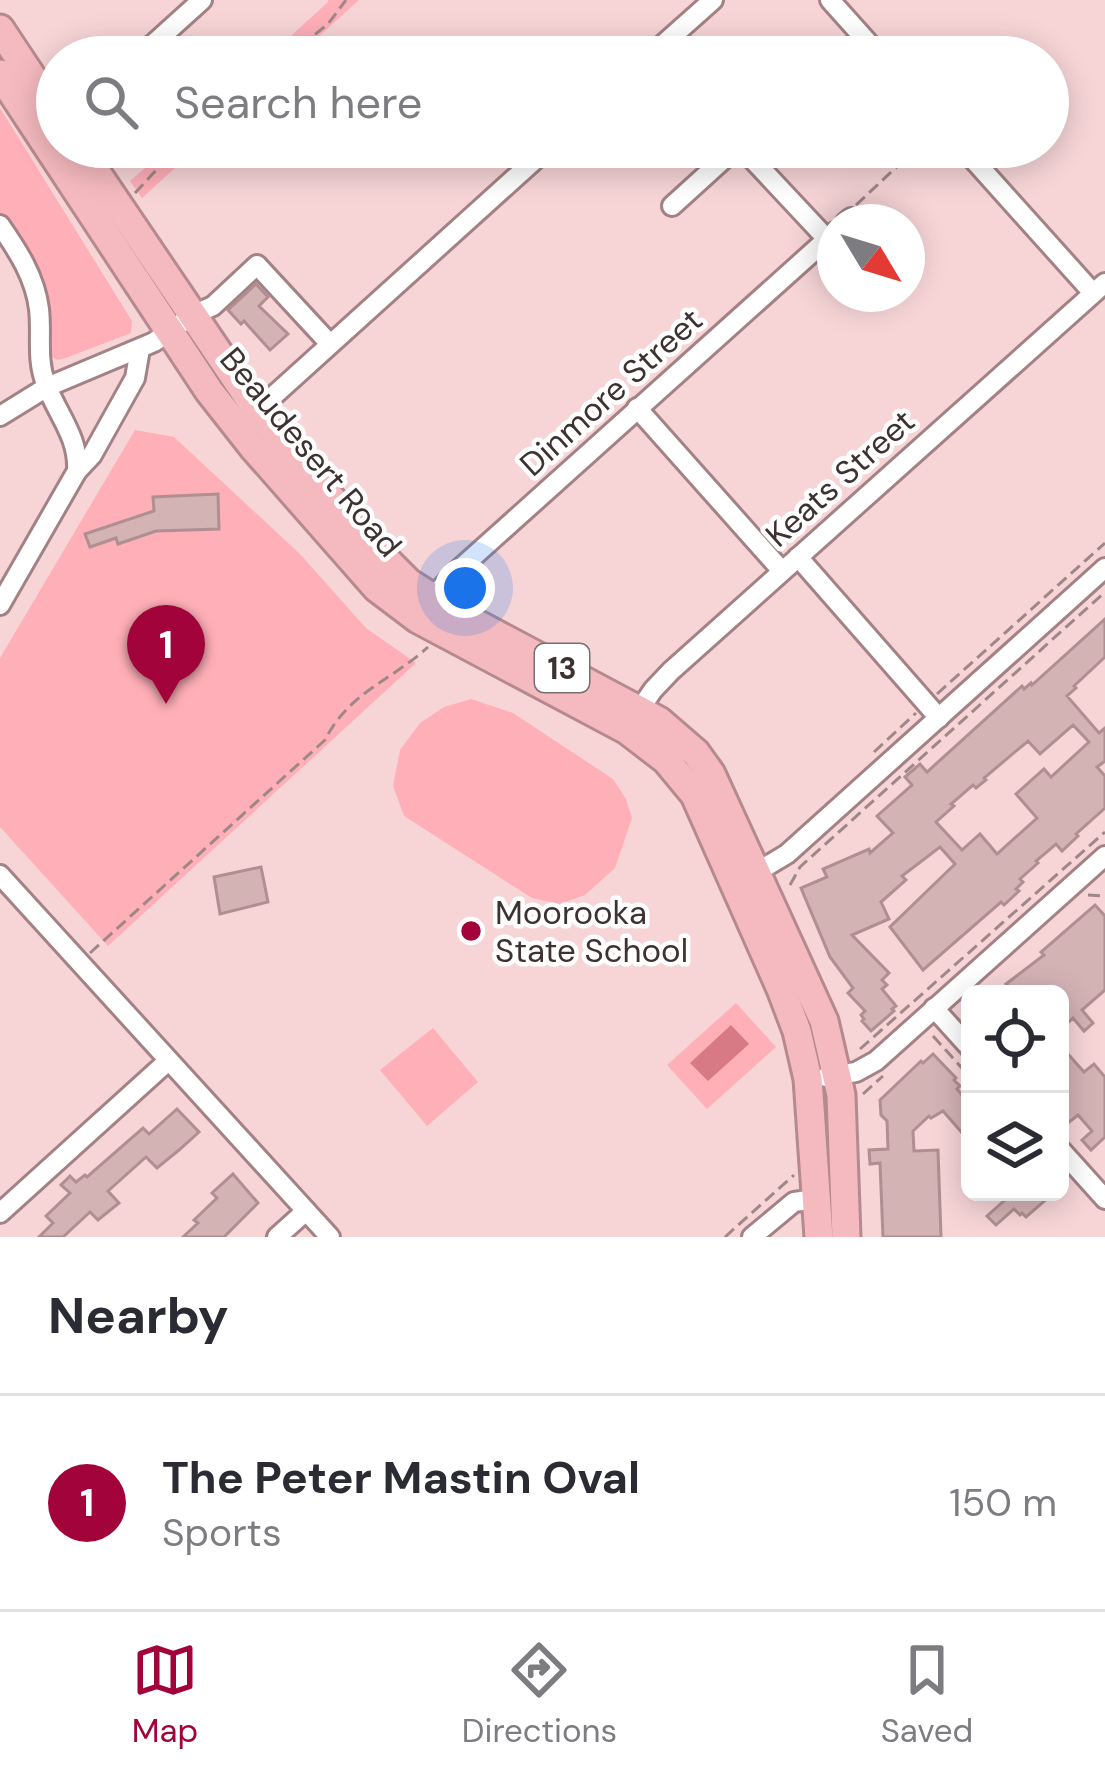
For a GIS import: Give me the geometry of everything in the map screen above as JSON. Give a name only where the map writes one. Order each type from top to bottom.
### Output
[{"type":"highway","points":[[0,29],[36,83]]},
{"type":"highway","name":"Beaudesert Road","points":[[0,74],[36,120]]},
{"type":"highway","name":"Beaudesert Road","points":[[74,168],[192,317]]},
{"type":"highway","name":"Beaudesert Road","points":[[93,168],[192,317],[209,391],[247,419],[409,584],[633,719],[650,745],[682,777],[705,815],[797,1031],[808,1078],[818,1237]]},
{"type":"highway","name":"Beaudesert Road","points":[[247,419],[377,588],[418,620],[680,736],[712,774],[824,1021],[842,1094],[846,1237]]},
{"type":"street","points":[[162,36],[202,0]]},
{"type":"street","points":[[676,36],[713,0]]},
{"type":"street","points":[[830,0],[862,36]]},
{"type":"street","points":[[247,419],[526,168]]},
{"type":"street","points":[[673,206],[716,168]]},
{"type":"street","points":[[761,168],[817,222]]},
{"type":"street","points":[[982,168],[1099,288]]},
{"type":"street","points":[[0,225],[32,278],[39,310],[40,364],[78,454],[77,471]]},
{"type":"street","name":"Dinmore Street","points":[[431,599],[817,248]]},
{"type":"street","points":[[0,416],[47,387],[140,349],[192,317],[257,265],[330,344]]},
{"type":"street","name":"Keats Street","points":[[633,719],[671,671],[1099,288]]},
{"type":"street","points":[[0,605],[135,378],[140,349]]},
{"type":"street","points":[[637,408],[782,571]]},
{"type":"street","points":[[798,556],[931,712]]},
{"type":"street","points":[[758,872],[787,854],[931,712],[1105,568]]},
{"type":"street","points":[[808,1078],[856,1072],[876,1061],[1103,862]]},
{"type":"street","points":[[0,875],[330,1237]]},
{"type":"street","points":[[934,1008],[961,1038]]},
{"type":"street","points":[[0,1213],[168,1061]]},
{"type":"street","points":[[1069,1159],[1105,1199]]},
{"type":"street","points":[[752,1237],[794,1202],[816,1198]]},
{"type":"street","points":[[277,1237],[306,1210]]},
{"type":"path","points":[[312,36],[346,0]]},
{"type":"path","points":[[133,194],[158,168]]},
{"type":"path","points":[[857,204],[895,168]]},
{"type":"path","points":[[934,697],[1105,543]]},
{"type":"path","points":[[790,885],[800,867],[1105,592]]},
{"type":"path","points":[[80,962],[325,740],[337,717],[372,686],[446,635]]},
{"type":"path","points":[[874,752],[931,712]]},
{"type":"path","points":[[860,1049],[1105,832]]},
{"type":"path","points":[[1086,895],[1105,896]]},
{"type":"path","points":[[931,1035],[961,1067]]},
{"type":"path","points":[[725,1237],[796,1174]]},
{"type":"shaded area","points":[[359,0],[319,36],[291,36],[328,2]]},
{"type":"shaded area","points":[[0,108],[132,321],[131,333],[66,358],[50,356],[24,247],[0,212]]},
{"type":"shaded area","points":[[145,168],[175,168],[142,198],[130,181]]},
{"type":"shaded area","points":[[135,430],[174,437],[300,554],[366,628],[416,663],[108,946],[0,827],[0,658]]},
{"type":"shaded area","points":[[471,699],[513,713],[613,779],[626,799],[632,818],[615,868],[585,895],[560,904],[532,898],[404,816],[393,786],[400,750],[420,723],[444,707]]},
{"type":"shaded area","points":[[736,1003],[776,1047],[707,1109],[667,1065]]},
{"type":"shaded area","points":[[731,1025],[749,1044],[708,1081],[690,1063]]},
{"type":"shaded area","points":[[433,1028],[478,1082],[427,1126],[380,1070]]},
{"type":"building","points":[[256,284],[268,297],[259,306],[288,334],[270,350],[228,310]]},
{"type":"building","points":[[218,494],[219,529],[156,531],[118,544],[116,538],[90,547],[85,534],[154,511],[153,497]]},
{"type":"building","points":[[1105,619],[1105,657],[1067,696],[1099,733],[1105,728],[1105,761],[1097,767],[1105,776],[1105,808],[1062,851],[1056,844],[1036,861],[1020,879],[1019,891],[923,970],[890,927],[955,864],[940,847],[902,876],[906,880],[881,902],[889,919],[852,935],[889,973],[882,980],[887,985],[882,989],[896,1006],[871,1031],[862,1021],[865,1011],[848,993],[853,988],[830,957],[801,888],[827,877],[823,869],[869,849],[870,853],[893,833],[877,816],[912,785],[905,777],[920,764],[927,772],[1022,686],[1032,685]],"holes":[[[1073,725],[1089,742],[1051,777],[1044,769],[1016,794],[1037,818],[997,854],[980,834],[962,850],[936,822],[1028,741],[1040,754]]]},
{"type":"building","points":[[261,867],[268,902],[220,914],[214,877]]},
{"type":"building","points":[[1095,905],[1105,916],[1105,990],[1082,1010],[1093,1023],[1084,1031],[1073,1018],[1069,1022],[1069,985],[1006,984],[1044,955],[1041,952]]},
{"type":"building","points":[[933,1054],[956,1078],[961,1094],[961,1132],[943,1111],[929,1116],[913,1131],[914,1151],[938,1150],[941,1237],[883,1237],[880,1163],[870,1164],[869,1150],[888,1149],[880,1100]]},
{"type":"building","points":[[1069,1055],[1084,1072],[1094,1064],[1105,1077],[1105,1137],[1091,1150],[1082,1140],[1092,1131],[1078,1115],[1069,1122]]},
{"type":"building","points":[[177,1109],[199,1132],[157,1168],[146,1157],[108,1191],[119,1203],[98,1220],[90,1212],[63,1237],[39,1237],[53,1223],[46,1216],[70,1193],[61,1185],[70,1176],[76,1182],[87,1177],[143,1128],[149,1134]]},
{"type":"building","points":[[233,1174],[258,1203],[224,1237],[183,1237],[217,1198],[212,1193]]},
{"type":"building","points":[[1004,1201],[1045,1201],[1026,1217],[1014,1209],[996,1225],[987,1216]]},
{"type":"place","name":"The Peter Mastin Oval","points":[[166,704]]},
{"type":"place","name":"Moorooka State School","points":[[471,931]]}]
